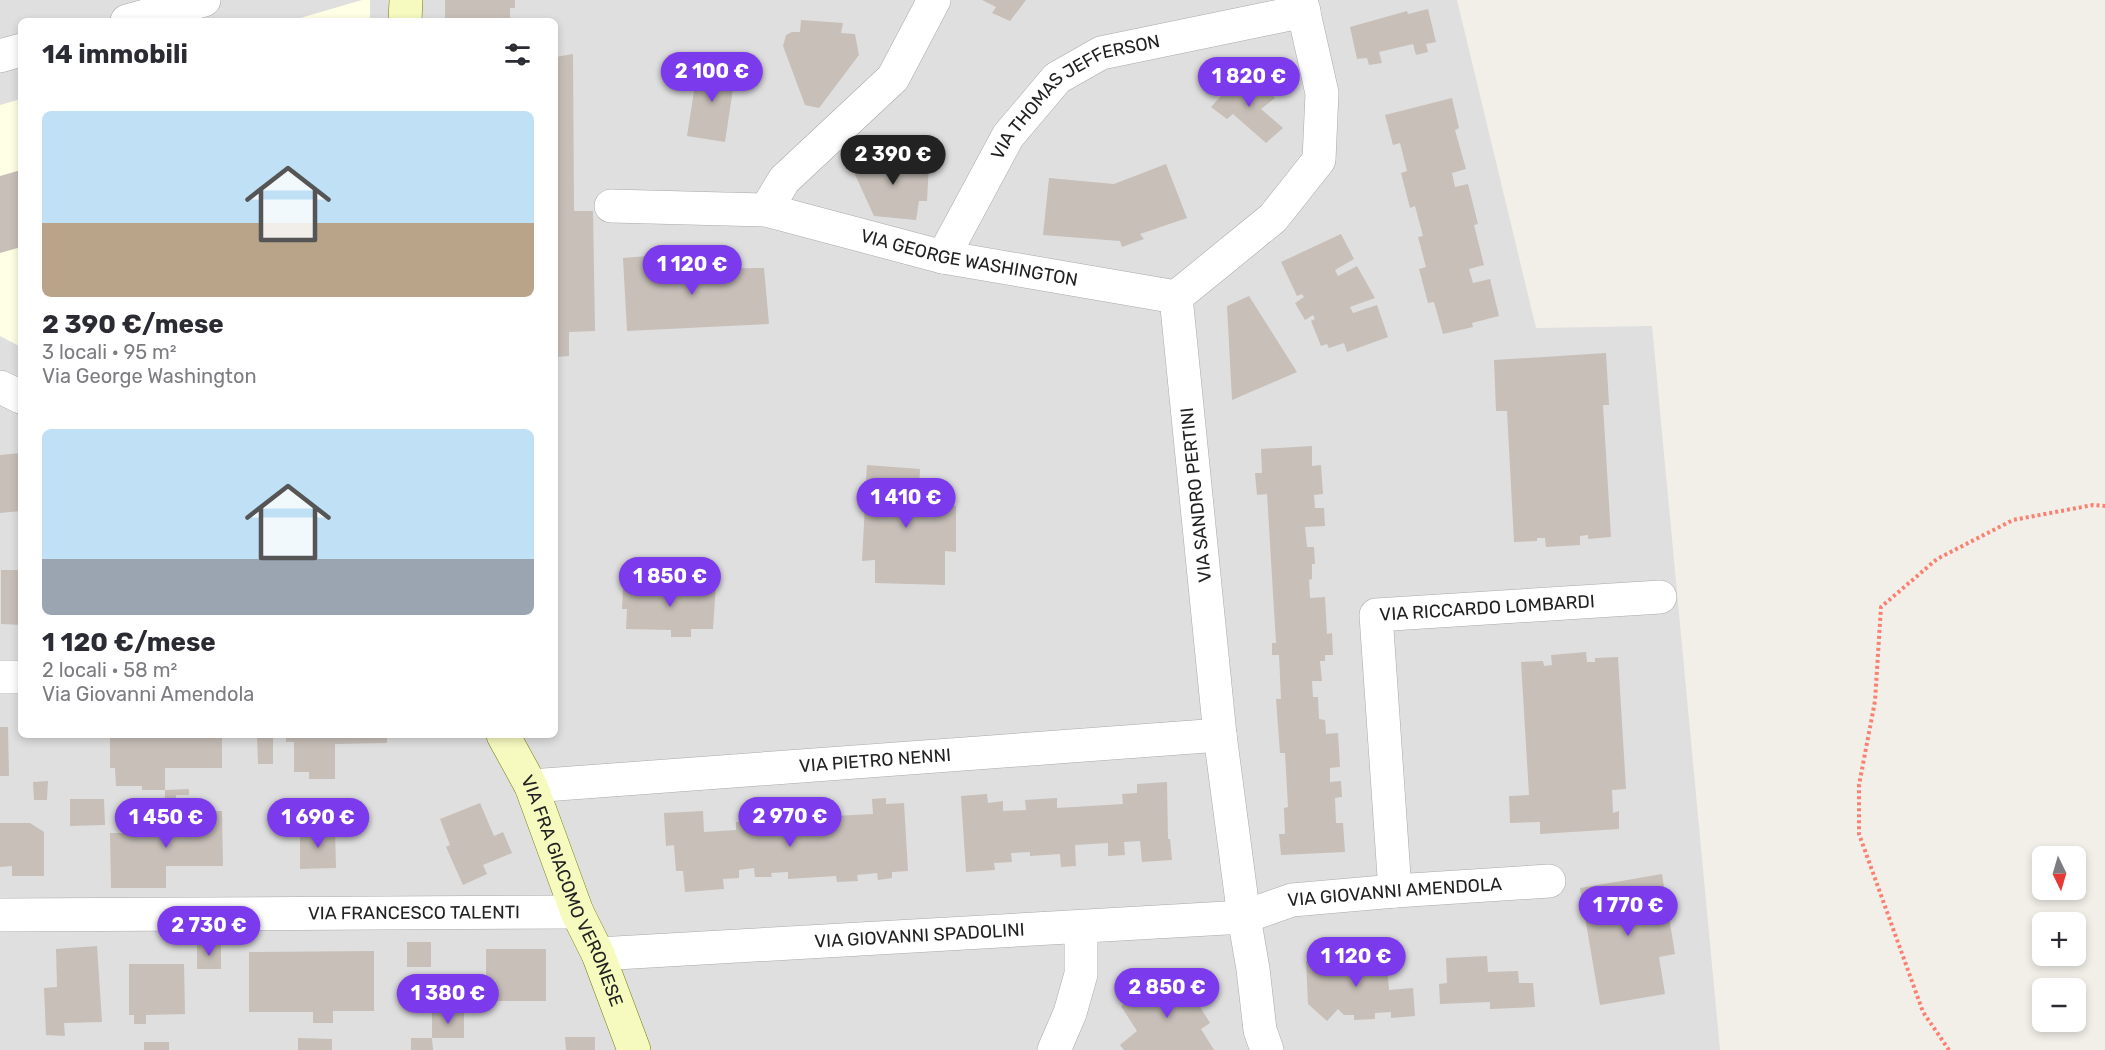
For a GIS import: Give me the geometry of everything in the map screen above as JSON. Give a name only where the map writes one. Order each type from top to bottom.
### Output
[{"type":"street","points":[[138,18],[204,0]]},
{"type":"street","points":[[405,18],[406,0]]},
{"type":"street","points":[[766,210],[784,180],[893,78],[934,0]]},
{"type":"street","points":[[1176,297],[1273,218],[1319,160],[1322,93],[1303,5]]},
{"type":"street","name":"VIA THOMAS JEFFERSON","points":[[943,257],[1008,136],[1057,78],[1101,53],[1303,5]]},
{"type":"street","points":[[0,56],[18,51]]},
{"type":"street","name":"VIA GEORGE WASHINGTON","points":[[611,206],[766,210],[943,257],[1176,297]]},
{"type":"street","name":"VIA SANDRO PERTINI","points":[[1176,297],[1220,735],[1260,1030],[1267,1050]]},
{"type":"street","points":[[0,387],[18,396]]},
{"type":"street","name":"VIA RICCARDO LOMBARDI","points":[[1395,891],[1376,615],[1660,597]]},
{"type":"street","points":[[0,677],[18,677]]},
{"type":"street","name":"VIA PIETRO NENNI","points":[[531,786],[1220,735]]},
{"type":"street","name":"VIA FRA GIACOMO VERONESE","points":[[505,738],[531,786],[577,912],[598,954],[634,1050]]},
{"type":"street","name":"VIA GIOVANNI AMENDOLA","points":[[1244,917],[1292,900],[1549,881]]},
{"type":"street","name":"VIA FRANCESCO TALENTI","points":[[0,915],[577,912]]},
{"type":"street","name":"VIA GIOVANNI SPADOLINI","points":[[598,954],[1244,917]]},
{"type":"street","points":[[1054,1050],[1070,1013],[1081,974],[1081,927]]},
{"type":"path","points":[[1948,1050],[1923,1012],[1859,834],[1859,785],[1875,701],[1881,607],[1937,559],[2013,520],[2093,505],[2105,506]]},
{"type":"shaded area","points":[[0,0],[1457,0],[1536,328],[1652,326],[1720,1050],[0,1050]]},
{"type":"shaded area","points":[[362,0],[370,0],[370,18],[300,18]]},
{"type":"shaded area","points":[[18,100],[18,345],[0,336],[0,105]]},
{"type":"building","points":[[445,0],[515,0],[515,8],[510,8],[510,18],[445,18]]},
{"type":"building","points":[[982,0],[1026,0],[1010,21],[992,13],[996,7]]},
{"type":"building","points":[[1428,9],[1436,42],[1426,44],[1428,52],[1416,55],[1413,44],[1379,52],[1382,63],[1369,65],[1367,58],[1357,59],[1350,27],[1407,11],[1408,14]]},
{"type":"building","points":[[801,20],[843,23],[841,33],[855,34],[859,55],[819,108],[805,105],[783,46],[786,35],[800,32]]},
{"type":"building","points":[[573,54],[574,211],[593,211],[595,331],[569,332],[569,356],[558,357],[558,56]]},
{"type":"building","points":[[698,66],[736,69],[725,142],[687,136]]},
{"type":"building","points":[[1239,76],[1256,92],[1264,85],[1275,98],[1261,109],[1283,128],[1266,143],[1233,114],[1227,119],[1211,107]]},
{"type":"building","points":[[1452,98],[1459,128],[1455,130],[1466,169],[1452,173],[1455,187],[1468,184],[1478,224],[1474,225],[1484,265],[1469,269],[1473,283],[1490,279],[1499,316],[1472,323],[1473,327],[1443,334],[1434,302],[1428,303],[1419,269],[1426,267],[1418,237],[1423,236],[1415,206],[1410,208],[1401,173],[1407,171],[1400,143],[1393,145],[1385,115]]},
{"type":"building","points":[[888,152],[891,159],[929,164],[927,201],[919,201],[916,220],[874,216],[852,168]]},
{"type":"building","points":[[1166,164],[1187,218],[1140,234],[1144,239],[1122,247],[1120,241],[1043,235],[1049,178],[1114,184]]},
{"type":"building","points":[[18,171],[18,248],[0,253],[0,176]]},
{"type":"building","points":[[1341,234],[1354,259],[1335,270],[1338,276],[1357,266],[1375,298],[1350,307],[1353,313],[1377,305],[1388,337],[1347,352],[1344,343],[1329,348],[1327,344],[1321,346],[1311,321],[1315,319],[1313,315],[1305,320],[1295,303],[1304,297],[1302,294],[1297,296],[1281,262]]},
{"type":"building","points":[[660,255],[663,269],[764,268],[769,324],[627,331],[623,258]]},
{"type":"building","points":[[1249,296],[1297,372],[1232,400],[1227,306]]},
{"type":"building","points":[[1606,353],[1609,405],[1603,405],[1611,537],[1588,539],[1588,535],[1580,536],[1580,545],[1546,547],[1545,538],[1537,538],[1537,541],[1514,542],[1507,411],[1496,411],[1494,360]]},
{"type":"building","points":[[1312,446],[1312,466],[1321,465],[1323,494],[1314,495],[1315,508],[1324,508],[1325,526],[1305,527],[1307,547],[1314,547],[1315,564],[1312,564],[1312,579],[1309,580],[1310,598],[1325,597],[1327,634],[1332,633],[1333,655],[1325,655],[1325,661],[1320,661],[1322,681],[1312,681],[1313,697],[1318,697],[1319,719],[1325,720],[1326,734],[1338,733],[1340,767],[1330,768],[1330,782],[1341,781],[1342,797],[1335,798],[1336,823],[1343,823],[1345,852],[1281,855],[1279,834],[1285,834],[1284,808],[1288,807],[1285,753],[1280,753],[1276,699],[1281,699],[1279,655],[1272,655],[1272,643],[1276,643],[1267,494],[1257,495],[1255,473],[1262,473],[1261,449]]},
{"type":"building","points":[[18,453],[18,511],[0,513],[0,455]]},
{"type":"building","points":[[867,465],[920,469],[919,492],[931,493],[930,504],[956,506],[956,552],[945,551],[945,585],[875,583],[875,560],[862,561],[865,505],[880,506],[880,496],[865,494]]},
{"type":"building","points":[[1,570],[18,570],[18,625],[1,624]]},
{"type":"building","points":[[647,583],[664,583],[664,590],[688,591],[688,584],[716,584],[713,629],[691,629],[691,637],[671,637],[671,630],[626,629],[627,609],[622,609],[623,588],[647,588]]},
{"type":"building","points":[[1586,652],[1587,662],[1595,662],[1595,658],[1618,657],[1626,789],[1612,790],[1613,813],[1619,811],[1619,829],[1540,834],[1540,822],[1510,823],[1509,796],[1529,795],[1521,662],[1543,661],[1544,666],[1552,665],[1551,655]]},
{"type":"building","points":[[0,727],[8,727],[9,776],[0,776]]},
{"type":"building","points":[[110,738],[222,738],[222,768],[165,768],[165,790],[142,790],[142,786],[116,786],[115,768],[110,768]]},
{"type":"building","points":[[257,738],[273,738],[273,764],[258,764]]},
{"type":"building","points":[[286,738],[387,738],[387,743],[335,744],[335,779],[309,779],[309,772],[294,772],[294,742],[286,742]]},
{"type":"building","points":[[48,781],[47,800],[34,800],[33,782]]},
{"type":"building","points":[[1167,782],[1168,839],[1170,839],[1172,860],[1142,862],[1140,841],[1124,842],[1125,855],[1108,856],[1108,843],[1075,845],[1076,866],[1061,867],[1060,854],[1030,856],[1030,852],[1011,853],[1012,862],[994,863],[995,870],[966,872],[961,796],[987,794],[988,803],[1003,801],[1003,811],[1026,810],[1025,800],[1057,798],[1057,808],[1123,804],[1122,794],[1137,793],[1137,784]]},
{"type":"building","points":[[189,789],[189,795],[176,795],[176,799],[165,799],[165,790]]},
{"type":"building","points":[[886,798],[886,804],[904,803],[908,871],[892,872],[892,878],[878,880],[877,873],[857,875],[858,881],[837,882],[836,876],[788,879],[788,872],[771,873],[772,877],[755,877],[754,868],[739,870],[739,878],[723,879],[724,889],[685,892],[683,871],[676,871],[674,845],[666,846],[664,813],[703,811],[704,832],[736,830],[736,822],[752,821],[753,828],[833,824],[833,816],[873,814],[872,799]]},
{"type":"building","points":[[70,799],[104,799],[105,825],[70,826]]},
{"type":"building","points":[[480,803],[494,836],[503,832],[512,853],[483,865],[487,874],[463,885],[446,847],[450,845],[440,819]]},
{"type":"building","points":[[165,811],[222,811],[223,866],[166,866],[166,888],[111,888],[110,833],[166,833]]},
{"type":"building","points":[[0,823],[30,823],[44,832],[44,876],[12,876],[12,866],[0,867]]},
{"type":"building","points":[[300,829],[335,829],[336,868],[300,869]]},
{"type":"building","points":[[1662,874],[1675,954],[1659,957],[1665,994],[1600,1005],[1580,888]]},
{"type":"building","points":[[407,942],[431,942],[431,967],[407,967]]},
{"type":"building","points":[[1362,943],[1384,962],[1379,968],[1388,977],[1389,990],[1413,988],[1415,1016],[1391,1018],[1391,1012],[1375,1013],[1375,1019],[1354,1020],[1354,1015],[1344,1015],[1338,1009],[1327,1021],[1308,1004],[1306,961],[1348,959]]},
{"type":"building","points":[[221,944],[221,969],[197,969],[197,945]]},
{"type":"building","points":[[97,946],[102,1022],[64,1023],[65,1036],[46,1035],[44,988],[57,987],[56,949]]},
{"type":"building","points":[[486,949],[546,949],[546,1001],[486,1001]]},
{"type":"building","points":[[374,951],[374,1011],[333,1011],[333,1023],[313,1023],[313,1012],[249,1012],[249,952]]},
{"type":"building","points":[[1487,956],[1488,972],[1518,971],[1519,983],[1533,983],[1535,1007],[1490,1009],[1490,1002],[1440,1004],[1439,984],[1447,983],[1446,958]]},
{"type":"building","points":[[129,964],[184,964],[185,1014],[146,1015],[146,1024],[134,1024],[134,1015],[129,1015]]},
{"type":"building","points":[[1178,971],[1210,1023],[1201,1029],[1214,1050],[1124,1050],[1120,1045],[1137,1031],[1121,1006]]},
{"type":"building","points":[[432,1012],[464,1012],[464,1038],[432,1038]]},
{"type":"building","points":[[565,1037],[595,1037],[595,1050],[566,1050]]},
{"type":"building","points":[[298,1038],[332,1039],[332,1050],[298,1050]]},
{"type":"building","points":[[411,1038],[432,1038],[433,1050],[411,1050]]},
{"type":"building","points":[[144,1042],[169,1042],[169,1050],[144,1050]]}]
